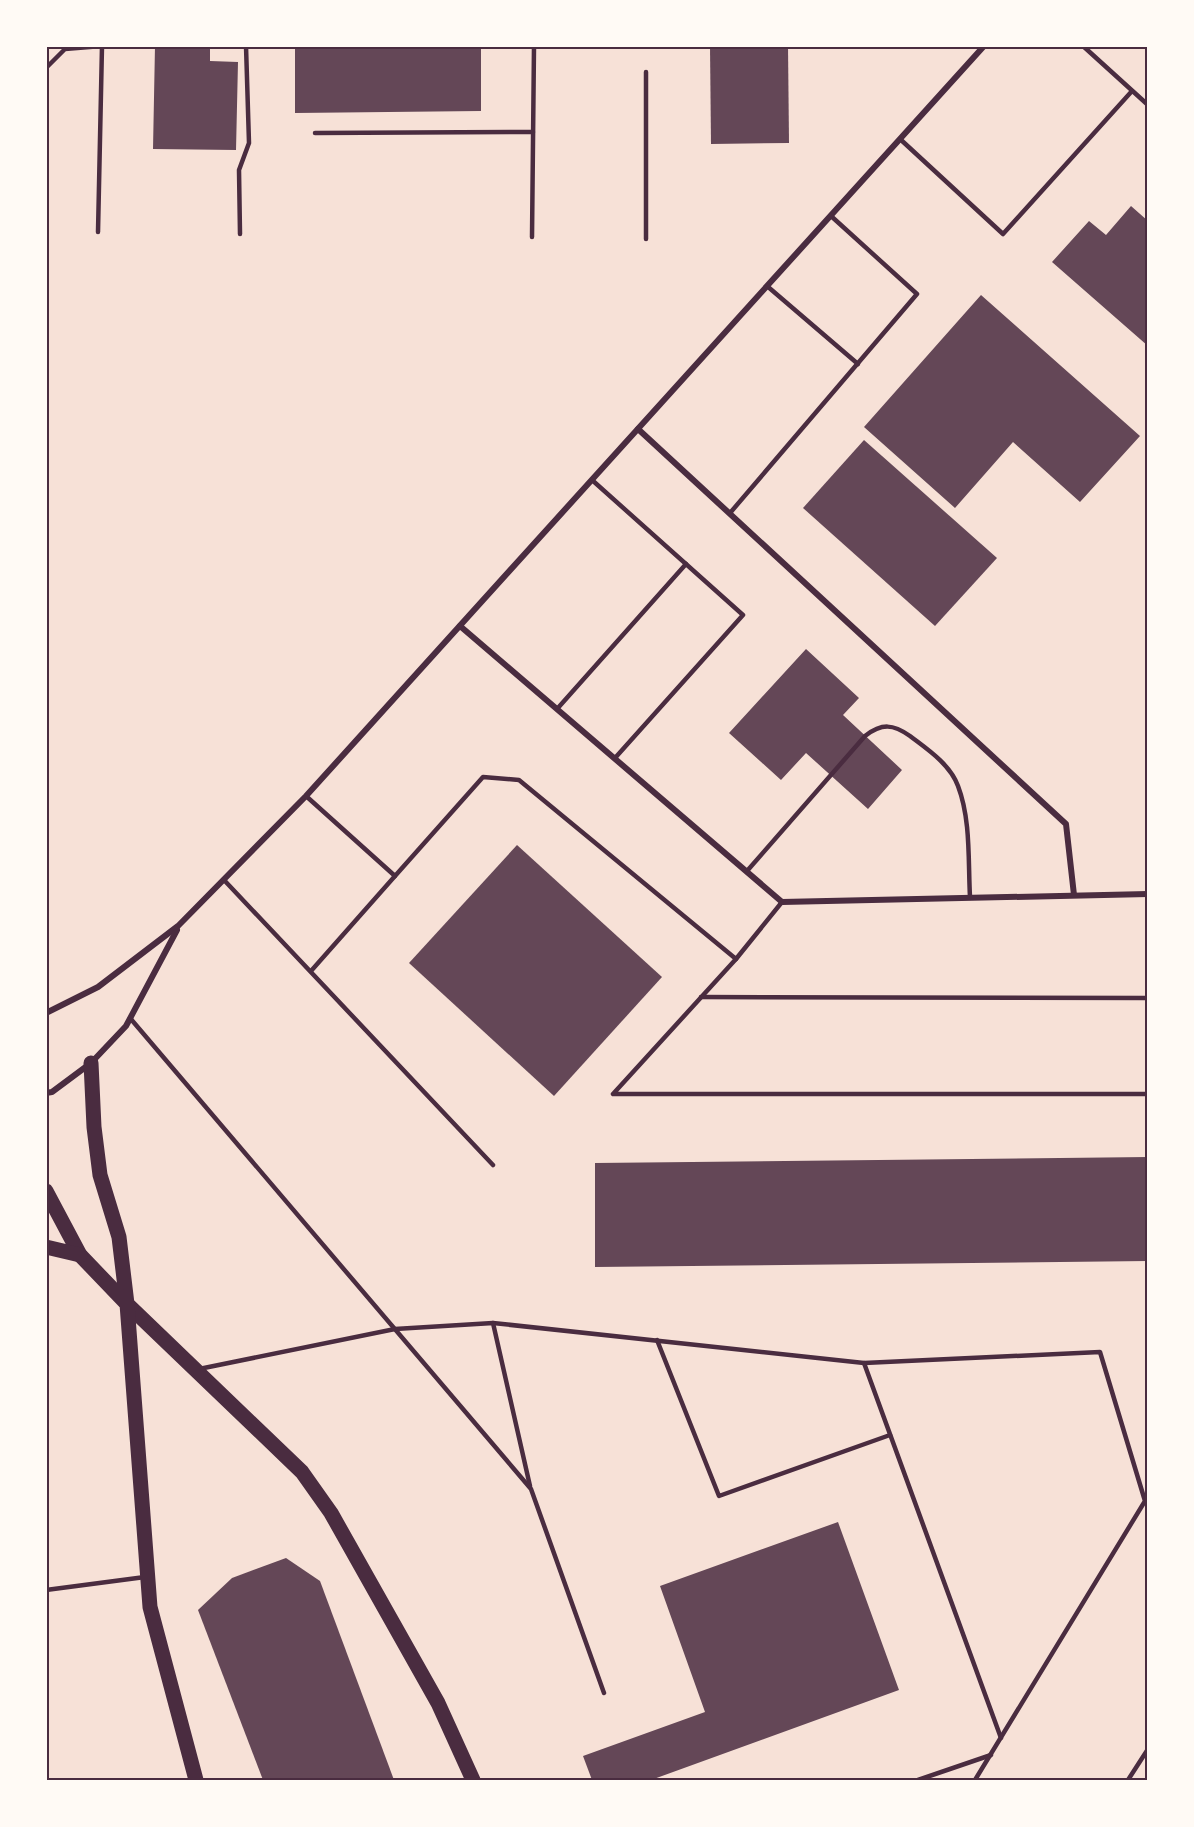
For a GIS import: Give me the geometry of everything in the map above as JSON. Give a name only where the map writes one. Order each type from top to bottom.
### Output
[{"type":"main road","points":[[91,1063],[94,1127],[100,1174],[119,1238],[127,1304],[150,1607],[196,1780]]},
{"type":"main road","points":[[46,1191],[80,1255],[127,1304],[302,1472],[331,1513],[438,1703],[474,1780]]},
{"type":"main road","points":[[46,1247],[80,1255]]},
{"type":"street","points":[[46,1013],[98,987],[178,926],[306,796],[984,46]]},
{"type":"street","points":[[638,429],[1066,824],[1074,894]]},
{"type":"street","points":[[460,626],[782,902],[1148,894]]},
{"type":"street","points":[[46,1093],[52,1092],[91,1063],[126,1026],[178,926]]},
{"type":"lane","points":[[46,68],[64,48],[102,46],[98,232]]},
{"type":"lane","points":[[240,234],[239,170],[249,143],[246,46]]},
{"type":"lane","points":[[532,237],[534,46]]},
{"type":"lane","points":[[1083,46],[1148,105]]},
{"type":"lane","points":[[646,72],[646,239]]},
{"type":"lane","points":[[900,139],[1003,234],[1132,91]]},
{"type":"lane","points":[[315,133],[533,132]]},
{"type":"lane","points":[[730,513],[917,294],[831,216]]},
{"type":"lane","points":[[767,286],[858,364]]},
{"type":"lane","points":[[592,480],[743,615],[615,758]]},
{"type":"lane","points":[[557,709],[686,564]]},
{"type":"lane","points":[[747,871],[865,736],[877,727],[896,726],[937,756],[958,784],[966,819],[970,897]]},
{"type":"lane","points":[[311,971],[483,777],[519,780],[736,958]]},
{"type":"lane","points":[[306,796],[395,876]]},
{"type":"lane","points":[[224,880],[493,1165]]},
{"type":"lane","points":[[782,902],[736,958],[614,1094],[1148,1094]]},
{"type":"lane","points":[[700,997],[1148,998]]},
{"type":"lane","points":[[130,1018],[531,1489]]},
{"type":"lane","points":[[492,1323],[531,1489],[604,1694]]},
{"type":"lane","points":[[196,1370],[395,1329],[492,1323],[864,1363],[1100,1352],[1145,1501],[975,1780]]},
{"type":"lane","points":[[657,1340],[719,1496],[890,1435]]},
{"type":"lane","points":[[864,1363],[1001,1738]]},
{"type":"lane","points":[[46,1590],[148,1577]]},
{"type":"lane","points":[[1128,1780],[1148,1749]]},
{"type":"lane","points":[[918,1780],[990,1755]]},
{"type":"building","points":[[155,46],[210,46],[210,61],[238,62],[236,150],[153,149]]},
{"type":"building","points":[[295,46],[481,46],[481,111],[295,113]]},
{"type":"building","points":[[710,46],[788,46],[789,143],[711,144]]},
{"type":"building","points":[[1131,206],[1148,221],[1148,346],[1052,262],[1089,221],[1106,235]]},
{"type":"building","points":[[981,295],[1140,436],[1080,502],[1013,442],[955,508],[864,427]]},
{"type":"building","points":[[864,440],[997,558],[935,626],[803,508]]},
{"type":"building","points":[[806,649],[859,698],[843,715],[902,770],[868,809],[806,753],[781,780],[729,733]]},
{"type":"building","points":[[517,845],[662,977],[554,1096],[409,963]]},
{"type":"building","points":[[1148,1157],[1148,1261],[595,1267],[595,1163]]},
{"type":"building","points":[[838,1522],[899,1690],[651,1780],[592,1780],[583,1756],[705,1712],[660,1586]]},
{"type":"building","points":[[286,1558],[320,1581],[394,1780],[263,1780],[198,1610],[232,1578]]}]
